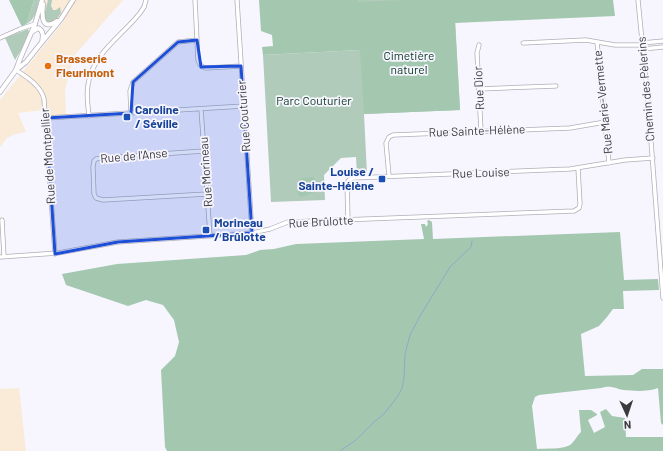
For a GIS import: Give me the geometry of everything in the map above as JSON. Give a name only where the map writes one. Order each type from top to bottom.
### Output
[{"type":"main road","points":[[43,0],[42,16],[44,22],[48,25],[61,19]]},
{"type":"main road","points":[[16,70],[32,32],[43,0]]},
{"type":"main road","points":[[0,92],[16,70],[26,62],[61,19],[73,0]]},
{"type":"main road","points":[[32,32],[38,28],[42,31],[42,42]]},
{"type":"street","points":[[89,116],[87,88],[93,68],[101,54],[140,13],[146,0]]},
{"type":"street","points":[[195,0],[199,62],[203,68],[241,66]]},
{"type":"street","name":"Rue Couturier","points":[[237,0],[252,233]]},
{"type":"street","name":"Chemin des Pèlerins","points":[[638,0],[661,241],[663,298]]},
{"type":"street","points":[[0,38],[35,24]]},
{"type":"street","points":[[131,113],[130,92],[133,82],[178,42],[197,40]]},
{"type":"street","points":[[523,43],[586,40],[615,46],[663,47]]},
{"type":"street","points":[[643,46],[663,41]]},
{"type":"street","name":"Rue Marie-Vermette","points":[[597,42],[609,163]]},
{"type":"street","name":"Rue Dior","points":[[478,45],[481,131]]},
{"type":"street","name":"Rue de Montpellier","points":[[16,70],[24,75],[42,92],[44,100],[55,254]]},
{"type":"street","points":[[479,89],[556,86]]},
{"type":"street","points":[[46,118],[244,106]]},
{"type":"street","name":"Rue Morineau","points":[[202,109],[210,235]]},
{"type":"street","name":"Rue Sainte-Hélène","points":[[389,176],[386,143],[391,136],[398,134],[570,128],[605,122]]},
{"type":"street","name":"Rue de l'Anse","points":[[204,151],[96,159],[93,164],[94,191],[96,198],[103,200],[207,194]]},
{"type":"street","name":"Rue Louise","points":[[348,220],[347,183],[349,180],[356,178],[562,170],[625,160],[652,158]]},
{"type":"street","name":"Rue Brûlotte","points":[[2,257],[55,254],[111,242],[252,233],[288,222],[574,211],[579,208],[580,204],[578,168]]},
{"type":"street","points":[[2,220],[2,257]]},
{"type":"highlighted area","points":[[197,40],[201,67],[241,66],[252,233],[118,242],[55,254],[46,118],[131,113],[133,82],[178,42]]},
{"type":"shaded area","points":[[43,0],[123,0],[72,58],[65,90],[66,115],[44,117],[43,110],[18,113],[26,132],[7,138],[0,147],[0,100],[64,21],[60,19],[54,23],[44,22]]},
{"type":"shaded area","points":[[19,388],[26,451],[0,451],[0,389]]},
{"type":"green space","points":[[9,0],[34,0],[27,23],[22,27]]},
{"type":"green space","points":[[34,0],[39,0],[36,12],[29,23],[25,25],[27,23]]},
{"type":"green space","points":[[48,0],[52,0],[51,6],[53,10],[60,7],[61,13],[56,20],[51,23],[46,22],[44,16]]},
{"type":"green space","name":"Cimetière naturel","points":[[259,0],[358,0],[358,2],[405,0],[613,0],[615,16],[455,23],[460,110],[364,114],[360,50],[263,55],[262,47],[273,46],[272,35],[261,31]]},
{"type":"green space","points":[[358,0],[454,0],[460,110],[364,114],[367,174],[357,174],[356,157],[341,158],[324,175],[325,200],[271,202],[263,55],[360,50]]},
{"type":"green space","points":[[28,29],[29,32],[15,60],[5,38]]},
{"type":"green space","points":[[314,177],[315,192],[302,197],[299,196],[300,179]]},
{"type":"green space","points":[[429,220],[432,222],[433,239],[620,232],[624,280],[658,279],[659,290],[623,291],[624,309],[613,309],[599,326],[581,334],[585,376],[633,375],[642,369],[663,369],[663,425],[661,423],[658,388],[636,391],[607,387],[539,395],[535,397],[532,406],[537,449],[563,448],[570,445],[581,432],[579,410],[591,410],[597,414],[588,420],[594,433],[605,427],[600,412],[606,409],[612,416],[625,418],[626,437],[663,437],[663,451],[167,451],[165,447],[161,370],[175,356],[179,342],[174,320],[163,305],[146,300],[128,306],[66,285],[62,274],[117,264],[246,255],[260,250],[274,249],[296,244],[424,239],[421,224],[425,224],[426,227],[428,224],[427,221]]},
{"type":"waterway","points":[[340,451],[356,440],[383,415],[399,394],[404,378],[405,354],[410,335],[450,267],[471,247],[472,241]]},
{"type":"place","name":"Brasserie Fleurimont","points":[[48,66]]},
{"type":"place","name":"Caroline / Séville","points":[[127,117]]},
{"type":"place","name":"Louise / Sainte-Hélène","points":[[382,179]]},
{"type":"place","name":"Morineau / Brûlotte","points":[[206,230]]},
{"type":"park label","name":"Parc Couturier","points":[[314,101]]}]
